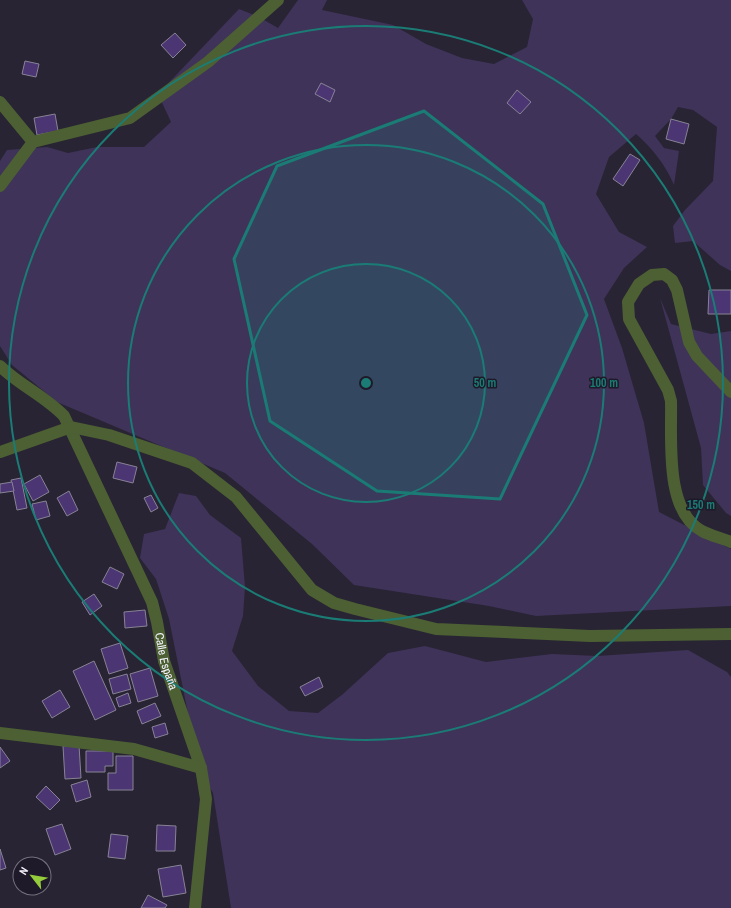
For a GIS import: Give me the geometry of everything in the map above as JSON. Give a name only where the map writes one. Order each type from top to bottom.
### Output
[{"type":"street","points":[[0,186],[33,142],[130,118],[208,62],[278,0]]},
{"type":"street","points":[[0,102],[33,142]]},
{"type":"street","points":[[731,392],[698,356],[689,342],[677,290],[672,280],[664,274],[652,275],[639,284],[628,302],[629,319],[668,390],[671,401],[674,486],[678,499],[683,512],[701,530],[731,542]]},
{"type":"street","name":"Calle España","points":[[0,366],[9,375],[54,405],[64,416],[71,427],[152,602],[164,661],[200,768],[206,799],[195,908]]},
{"type":"street","points":[[0,452],[71,427],[109,435],[192,463],[236,497],[312,590],[334,603],[436,629],[590,636],[731,634]]},
{"type":"street","points":[[0,733],[134,749],[200,768]]},
{"type":"highlighted area","points":[[424,111],[543,204],[587,315],[500,499],[377,491],[270,421],[234,259],[277,166]]},
{"type":"shaded area","points":[[298,0],[327,0],[322,10],[393,25],[426,44],[462,58],[494,64],[527,47],[533,19],[522,0],[731,0],[731,271],[720,265],[693,241],[675,243],[673,226],[685,210],[713,181],[717,127],[693,110],[678,107],[671,119],[655,136],[664,148],[679,151],[674,185],[667,170],[658,157],[636,134],[609,157],[596,194],[619,232],[647,247],[624,268],[604,299],[622,348],[644,423],[659,512],[731,549],[731,606],[536,616],[489,606],[354,585],[312,544],[225,473],[57,402],[12,365],[0,346],[0,161],[7,150],[47,147],[68,153],[97,147],[144,147],[171,122],[158,94],[239,9],[259,17],[278,28]]},
{"type":"shaded area","points":[[660,298],[671,324],[711,334],[731,331],[731,516],[726,513],[703,485],[701,448]]},
{"type":"shaded area","points":[[179,493],[196,496],[210,515],[241,538],[245,587],[243,616],[232,651],[258,686],[289,711],[318,713],[343,694],[388,653],[425,646],[486,662],[552,654],[597,656],[688,650],[727,672],[731,677],[731,908],[231,908],[213,793],[202,775],[196,753],[169,619],[156,579],[140,558],[144,534],[165,529]]},
{"type":"building","points":[[175,33],[186,45],[173,58],[161,45]]},
{"type":"building","points":[[25,61],[39,64],[36,77],[22,74]]},
{"type":"building","points":[[321,83],[335,90],[330,102],[315,94]]},
{"type":"building","points":[[517,90],[531,102],[520,114],[507,103]]},
{"type":"building","points":[[55,114],[58,131],[37,135],[34,118]]},
{"type":"building","points":[[671,119],[689,124],[684,144],[666,139]]},
{"type":"building","points":[[630,154],[640,160],[623,186],[613,179]]},
{"type":"building","points":[[709,290],[731,290],[731,314],[708,314]]},
{"type":"building","points":[[117,462],[137,467],[133,483],[113,478]]},
{"type":"building","points":[[40,475],[49,492],[33,501],[24,484]]},
{"type":"building","points":[[21,478],[27,508],[17,510],[11,480]]},
{"type":"building","points":[[12,482],[14,491],[0,493],[0,484]]},
{"type":"building","points":[[69,491],[78,510],[67,516],[57,498]]},
{"type":"building","points":[[151,495],[158,508],[151,512],[144,498]]},
{"type":"building","points":[[46,501],[50,516],[36,520],[32,504]]},
{"type":"building","points":[[110,567],[124,574],[117,589],[102,582]]},
{"type":"building","points":[[94,594],[102,606],[90,615],[82,602]]},
{"type":"building","points":[[145,610],[147,626],[125,628],[124,612]]},
{"type":"building","points":[[120,643],[128,668],[109,674],[101,649]]},
{"type":"building","points":[[94,661],[116,710],[95,720],[73,671]]},
{"type":"building","points":[[150,668],[158,696],[138,702],[130,674]]},
{"type":"building","points":[[127,674],[131,689],[113,694],[109,679]]},
{"type":"building","points":[[319,677],[323,687],[305,696],[300,687]]},
{"type":"building","points":[[60,690],[70,707],[52,718],[42,701]]},
{"type":"building","points":[[128,693],[131,703],[119,707],[116,698]]},
{"type":"building","points":[[155,703],[161,716],[142,724],[137,711]]},
{"type":"building","points":[[165,723],[168,734],[155,738],[152,727]]},
{"type":"building","points":[[79,745],[81,778],[65,779],[63,746]]},
{"type":"building","points":[[0,747],[10,761],[0,768]]},
{"type":"building","points":[[86,751],[113,751],[113,766],[105,766],[105,772],[86,772]]},
{"type":"building","points":[[116,756],[133,756],[133,790],[108,790],[108,773],[116,773]]},
{"type":"building","points":[[87,780],[91,797],[76,802],[71,785]]},
{"type":"building","points":[[46,786],[60,800],[50,810],[36,797]]},
{"type":"building","points":[[62,824],[71,849],[55,855],[46,829]]},
{"type":"building","points":[[157,825],[176,826],[175,851],[156,851]]},
{"type":"building","points":[[111,834],[128,836],[125,859],[108,857]]},
{"type":"building","points":[[0,849],[6,868],[0,870]]},
{"type":"building","points":[[181,865],[186,893],[163,897],[158,869]]},
{"type":"building","points":[[148,895],[167,905],[165,908],[141,908]]}]
